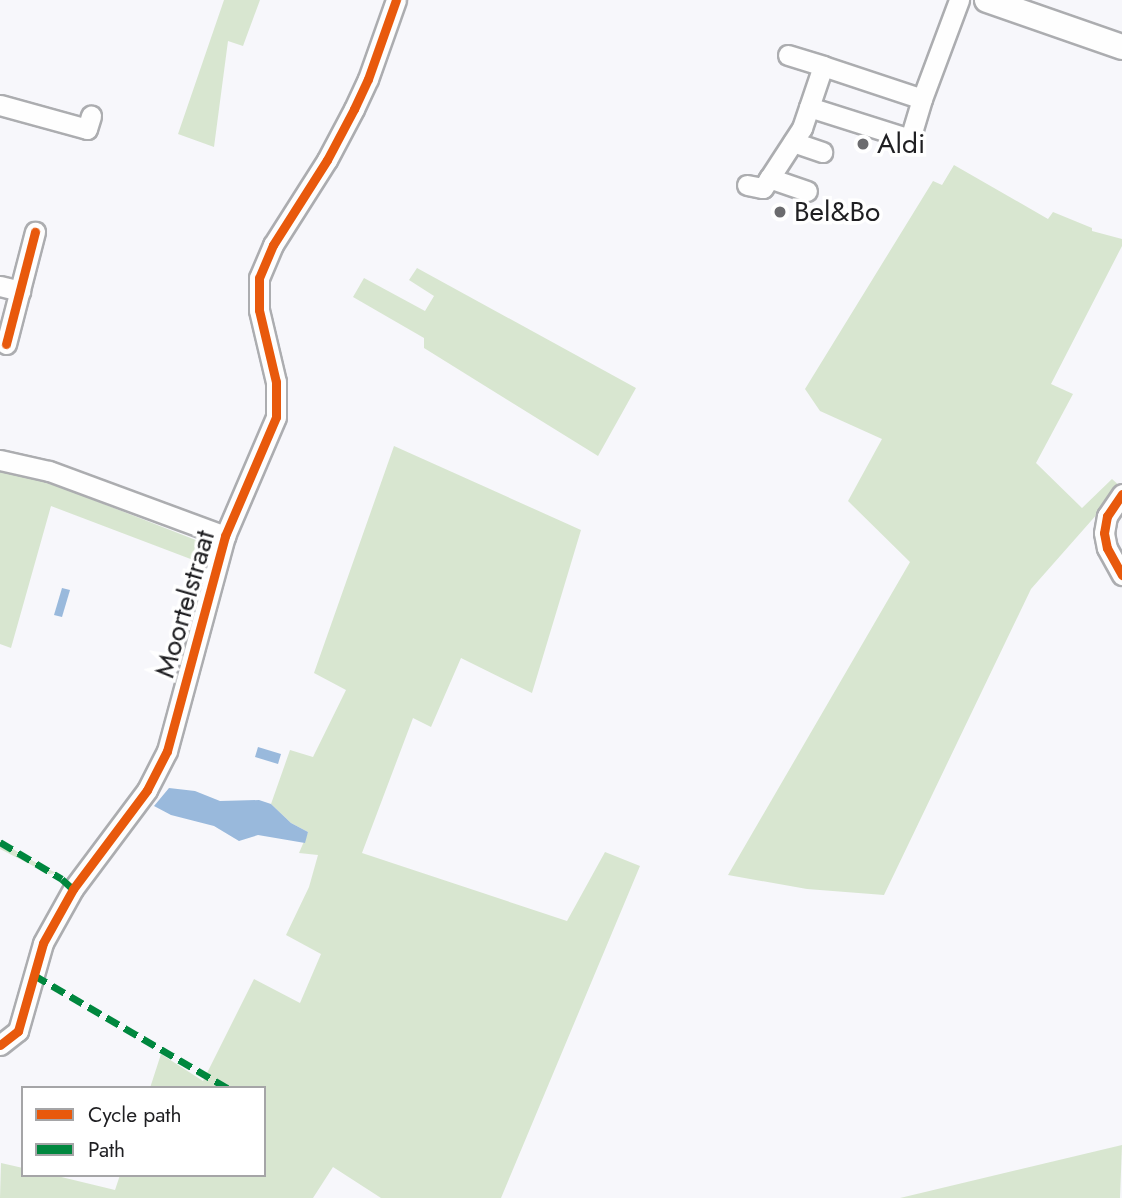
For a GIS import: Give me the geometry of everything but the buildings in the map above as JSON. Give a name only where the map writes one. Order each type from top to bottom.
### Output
[{"type":"main road","points":[[987,0],[1122,47]]},
{"type":"street","name":"Moortelstraat","points":[[0,1045],[18,1031],[43,943],[73,889],[159,770],[225,536],[276,417],[276,382],[259,310],[259,278],[273,245],[327,160],[359,99],[396,0]]},
{"type":"street","points":[[809,107],[910,139],[959,0]]},
{"type":"street","points":[[788,55],[922,99]]},
{"type":"street","points":[[747,184],[762,188],[793,142],[802,128],[823,66]]},
{"type":"street","points":[[0,105],[93,126]]},
{"type":"street","points":[[793,142],[822,152]]},
{"type":"street","points":[[769,178],[807,191]]},
{"type":"street","points":[[6,344],[35,232]]},
{"type":"street","points":[[0,286],[20,290]]},
{"type":"street","points":[[0,460],[49,471],[225,536]]},
{"type":"street","points":[[1122,495],[1107,516],[1104,533],[1107,548],[1122,575]]},
{"type":"green space","points":[[224,0],[260,0],[243,46],[228,41],[214,147],[178,134]]},
{"type":"green space","points":[[954,165],[1048,219],[1053,212],[1092,228],[1092,231],[1122,239],[1122,246],[1051,384],[1073,394],[1036,463],[1082,508],[1112,479],[1121,487],[1031,589],[884,895],[807,889],[728,875],[910,562],[848,501],[882,439],[820,411],[805,389],[933,181],[942,185]]},
{"type":"green space","points":[[417,268],[636,388],[598,456],[424,348],[424,338],[353,297],[364,278],[425,311],[434,296],[409,280]]},
{"type":"green space","points":[[394,446],[581,530],[532,693],[461,658],[431,727],[413,718],[362,853],[567,921],[605,852],[640,866],[501,1198],[381,1198],[333,1167],[313,1198],[0,1198],[1,1163],[21,1168],[21,1177],[61,1177],[115,1190],[119,1177],[266,1177],[266,1086],[151,1086],[161,1054],[203,1081],[254,979],[300,1003],[321,954],[286,935],[309,887],[318,855],[299,853],[308,832],[291,823],[271,804],[290,750],[313,757],[346,690],[314,673]]},
{"type":"green space","points":[[0,469],[50,483],[206,544],[211,551],[209,566],[51,506],[11,648],[0,644]]},
{"type":"green space","points":[[0,840],[56,873],[49,874],[0,849]]},
{"type":"green space","points":[[1122,1145],[1120,1198],[900,1198]]},
{"type":"water","points":[[62,588],[70,590],[62,617],[54,615]]},
{"type":"water","points":[[258,747],[281,754],[278,764],[255,757]]},
{"type":"water","points":[[169,788],[195,791],[220,801],[259,800],[271,804],[291,823],[308,832],[305,843],[258,835],[239,841],[214,826],[171,815],[154,806]]},
{"type":"marked path","points":[[0,842],[62,879],[73,889]]},
{"type":"marked path","points":[[34,975],[224,1086]]},
{"type":"cycle path","points":[[0,1045],[18,1031],[43,943],[73,889],[147,790],[167,751],[225,536],[276,417],[276,382],[259,310],[259,278],[273,245],[327,160],[354,109],[368,79],[396,0]]},
{"type":"cycle path","points":[[6,344],[35,232]]},
{"type":"cycle path","points":[[1122,494],[1107,516],[1104,533],[1107,548],[1122,575]]},
{"type":"place","name":"Aldi","points":[[863,144]]},
{"type":"place","name":"Bel&Bo","points":[[780,212]]}]
